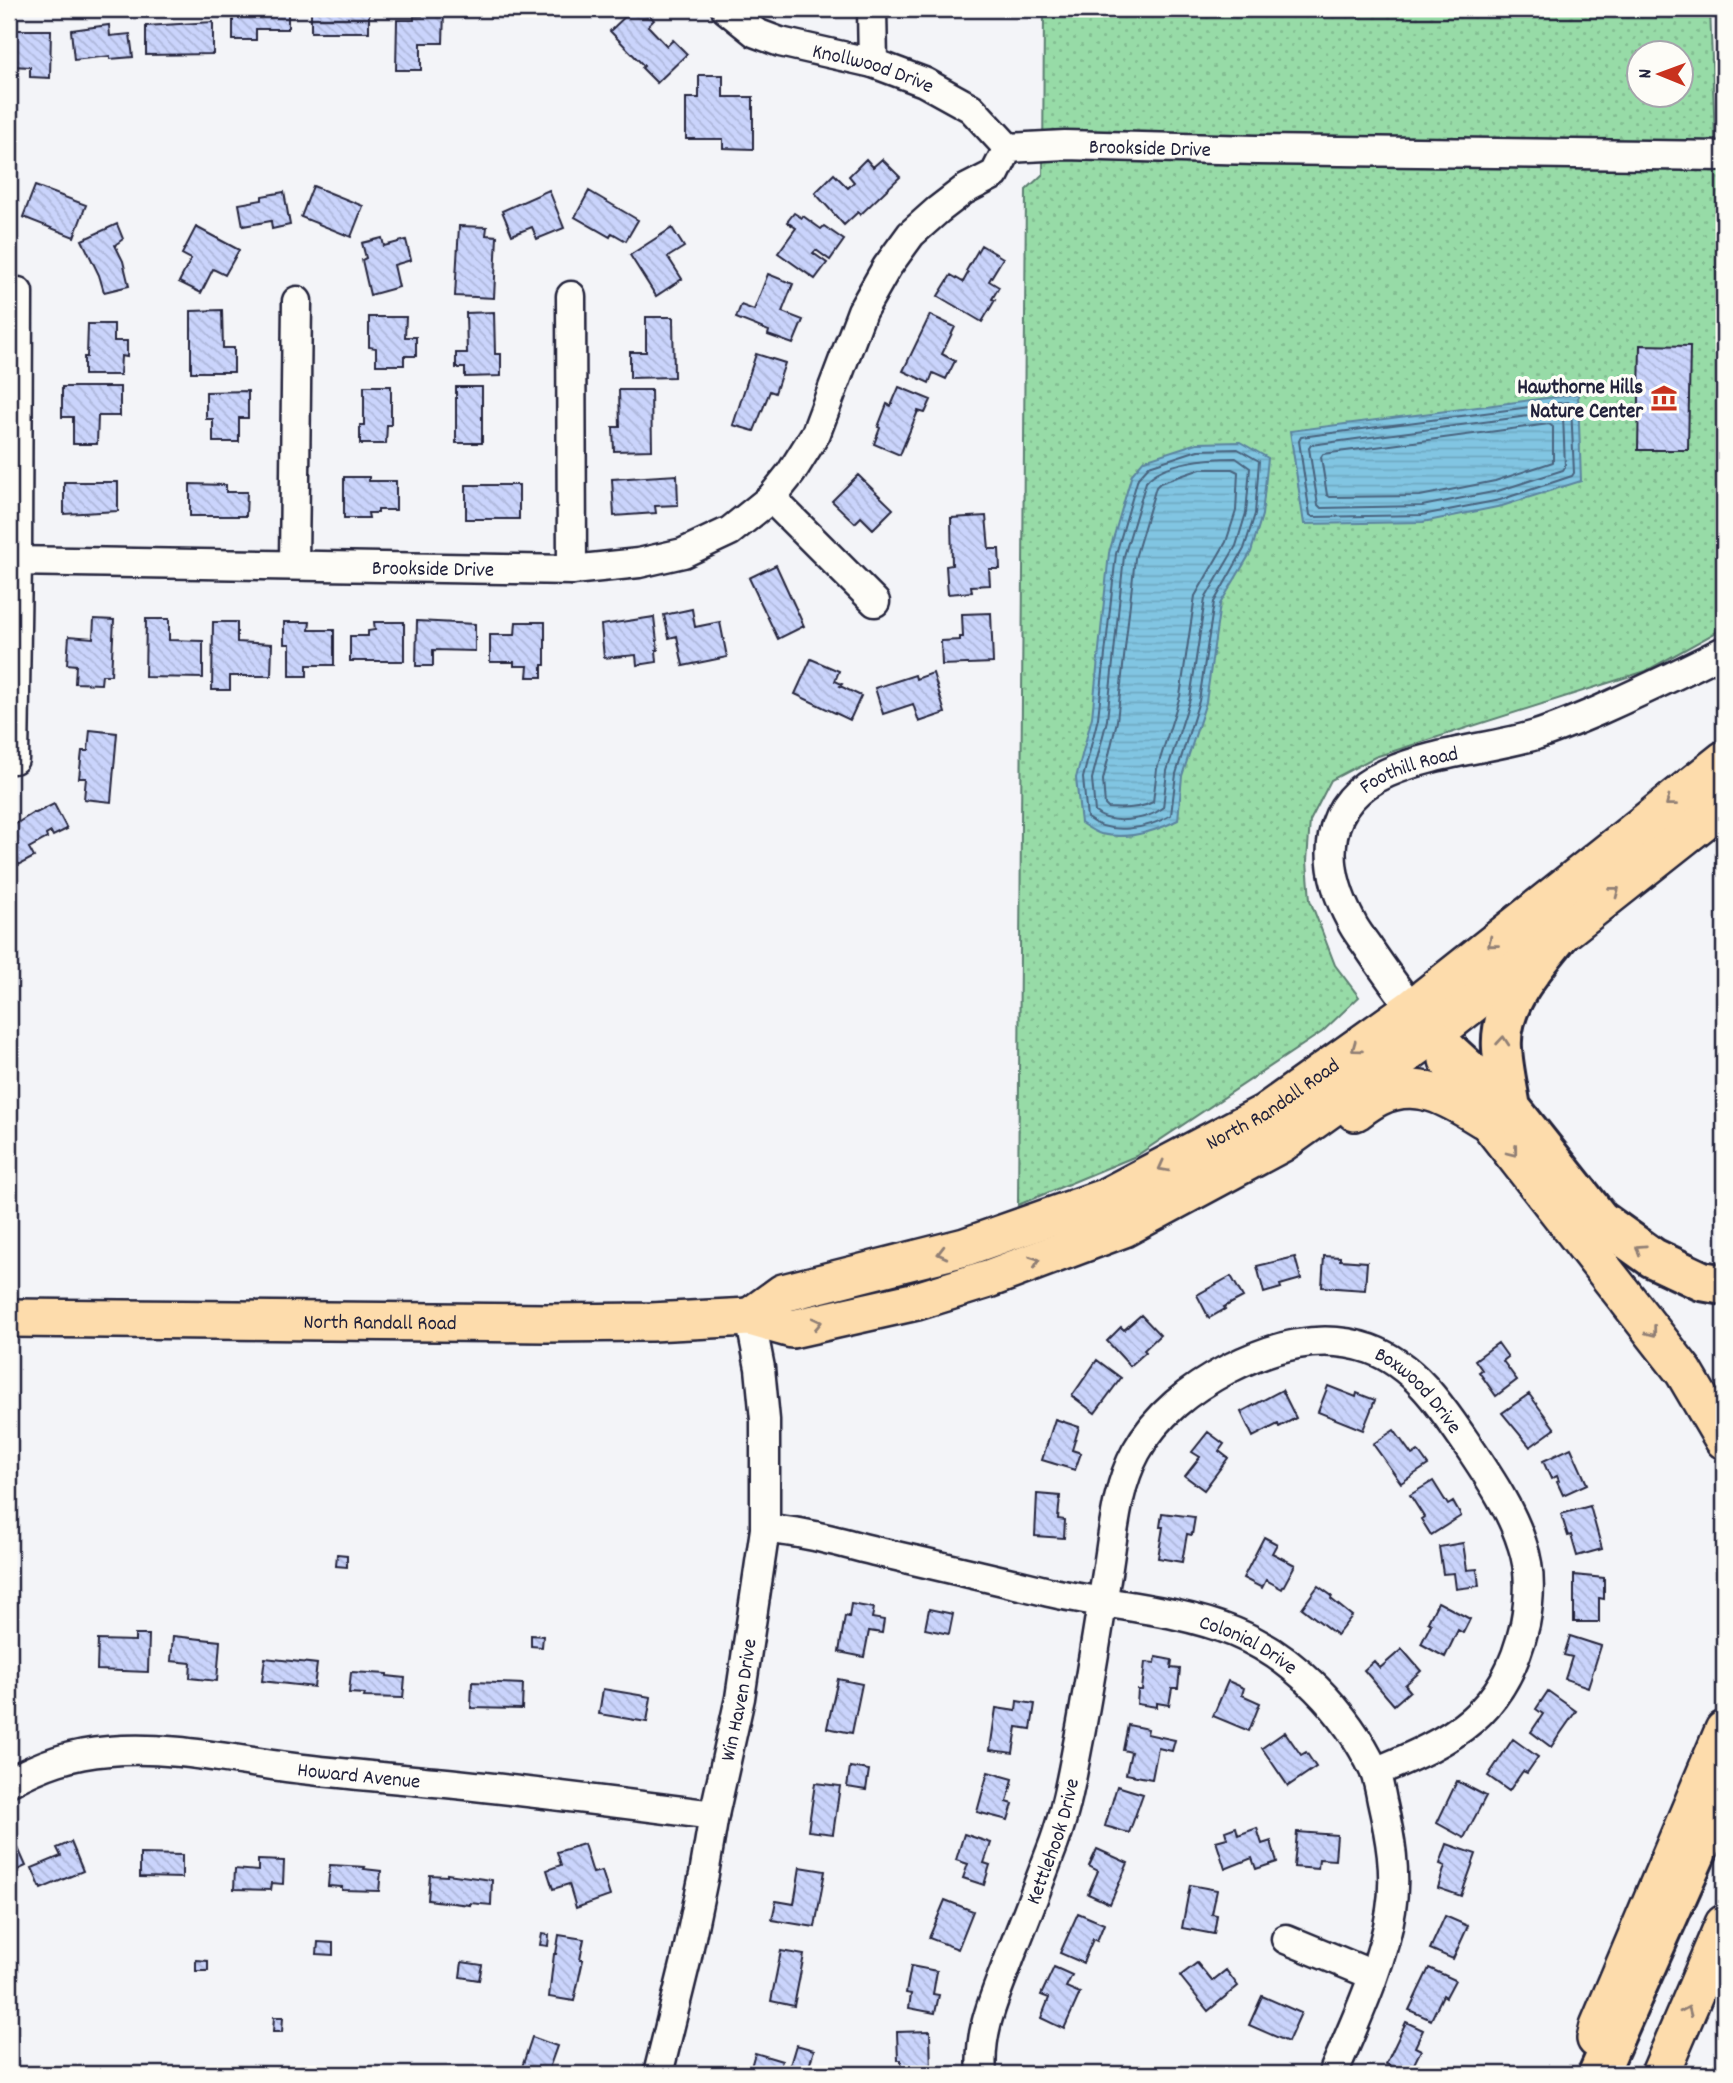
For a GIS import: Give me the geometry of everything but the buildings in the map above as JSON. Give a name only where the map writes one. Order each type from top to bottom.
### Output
[{"type":"highway","points":[[1501,1116],[1501,1046],[1506,1016],[1521,984],[1561,933]]},
{"type":"highway","points":[[1422,1022],[1501,1116],[1600,1220],[1653,1258],[1702,1281],[1724,1285]]},
{"type":"highway","points":[[1598,2074],[1724,1791]]},
{"type":"main road","name":"North Randall Road","points":[[9,1318],[651,1322],[751,1317],[792,1329],[929,1297],[988,1279],[1124,1228],[1282,1143],[1422,1022],[1595,861],[1724,760]]},
{"type":"main road","name":"North Randall Road","points":[[751,1317],[783,1293],[965,1247],[1104,1198],[1265,1113],[1422,1022],[1561,933],[1724,806]]},
{"type":"main road","points":[[1220,1176],[1275,1164],[1379,1096],[1396,1090],[1423,1090],[1501,1116],[1684,1372],[1724,1440]]},
{"type":"main road","points":[[1588,2074],[1599,2026],[1724,1730]]},
{"type":"main road","points":[[1660,2074],[1724,1924]]},
{"type":"street","name":"Knollwood Drive","points":[[726,9],[756,33],[780,42],[873,63],[924,82],[971,108],[1008,148]]},
{"type":"street","points":[[872,9],[873,63]]},
{"type":"street","name":"Brookside Drive","points":[[13,561],[572,570],[639,563],[683,553],[730,531],[771,498],[792,473],[816,433],[862,311],[887,267],[911,234],[938,210],[964,190],[995,174],[1008,148],[1065,145],[1724,156]]},
{"type":"street","points":[[14,759],[13,561],[18,292]]},
{"type":"street","points":[[571,296],[572,570]]},
{"type":"street","points":[[294,564],[297,301]]},
{"type":"street","points":[[771,498],[875,602]]},
{"type":"street","name":"Foothill Road","points":[[1422,1022],[1350,920],[1337,886],[1333,836],[1338,815],[1347,802],[1370,782],[1387,773],[1428,759],[1513,741],[1562,726],[1660,684],[1724,651]]},
{"type":"street","name":"Win Haven Drive","points":[[657,2074],[686,1961],[740,1698],[765,1529],[765,1420],[751,1317]]},
{"type":"street","name":"Boxwood Drive","points":[[1102,1601],[1115,1519],[1127,1476],[1136,1453],[1148,1434],[1179,1399],[1243,1362],[1294,1344],[1326,1341],[1345,1343],[1370,1349],[1388,1358],[1409,1372],[1425,1388],[1502,1498],[1523,1546],[1529,1591],[1521,1643],[1508,1676],[1493,1698],[1453,1735],[1431,1748],[1375,1772]]},
{"type":"street","name":"Colonial Drive","points":[[765,1529],[796,1532],[1050,1592],[1161,1611],[1204,1622],[1265,1648],[1291,1665],[1312,1684],[1342,1717],[1375,1772],[1389,1830],[1394,1872],[1392,1908],[1385,1940],[1333,2074]]},
{"type":"street","name":"Kettlehook Drive","points":[[982,2074],[981,2055],[986,2019],[1056,1838],[1065,1807],[1084,1714],[1102,1601]]},
{"type":"street","name":"Howard Avenue","points":[[9,1782],[60,1758],[137,1749],[714,1815]]},
{"type":"street","points":[[1286,1939],[1373,1975]]},
{"type":"green space","name":"Hawthorne Hills Nature Center","points":[[1044,9],[1710,9],[1716,162],[1724,163],[1724,628],[1646,671],[1375,757],[1331,780],[1310,821],[1307,861],[1310,900],[1335,965],[1359,997],[1322,1032],[1136,1156],[1018,1205],[1026,190],[1043,174]]},
{"type":"water","points":[[1578,394],[1581,481],[1502,506],[1423,522],[1304,524],[1290,431]]},
{"type":"water","points":[[1240,442],[1268,458],[1262,515],[1251,552],[1220,604],[1206,702],[1182,776],[1178,820],[1150,831],[1130,835],[1111,836],[1098,833],[1081,823],[1076,778],[1092,717],[1109,553],[1132,474],[1144,460],[1197,443]]},
{"type":"place","name":"Hawthorne Hills Nature Center","points":[[1664,398]]}]
